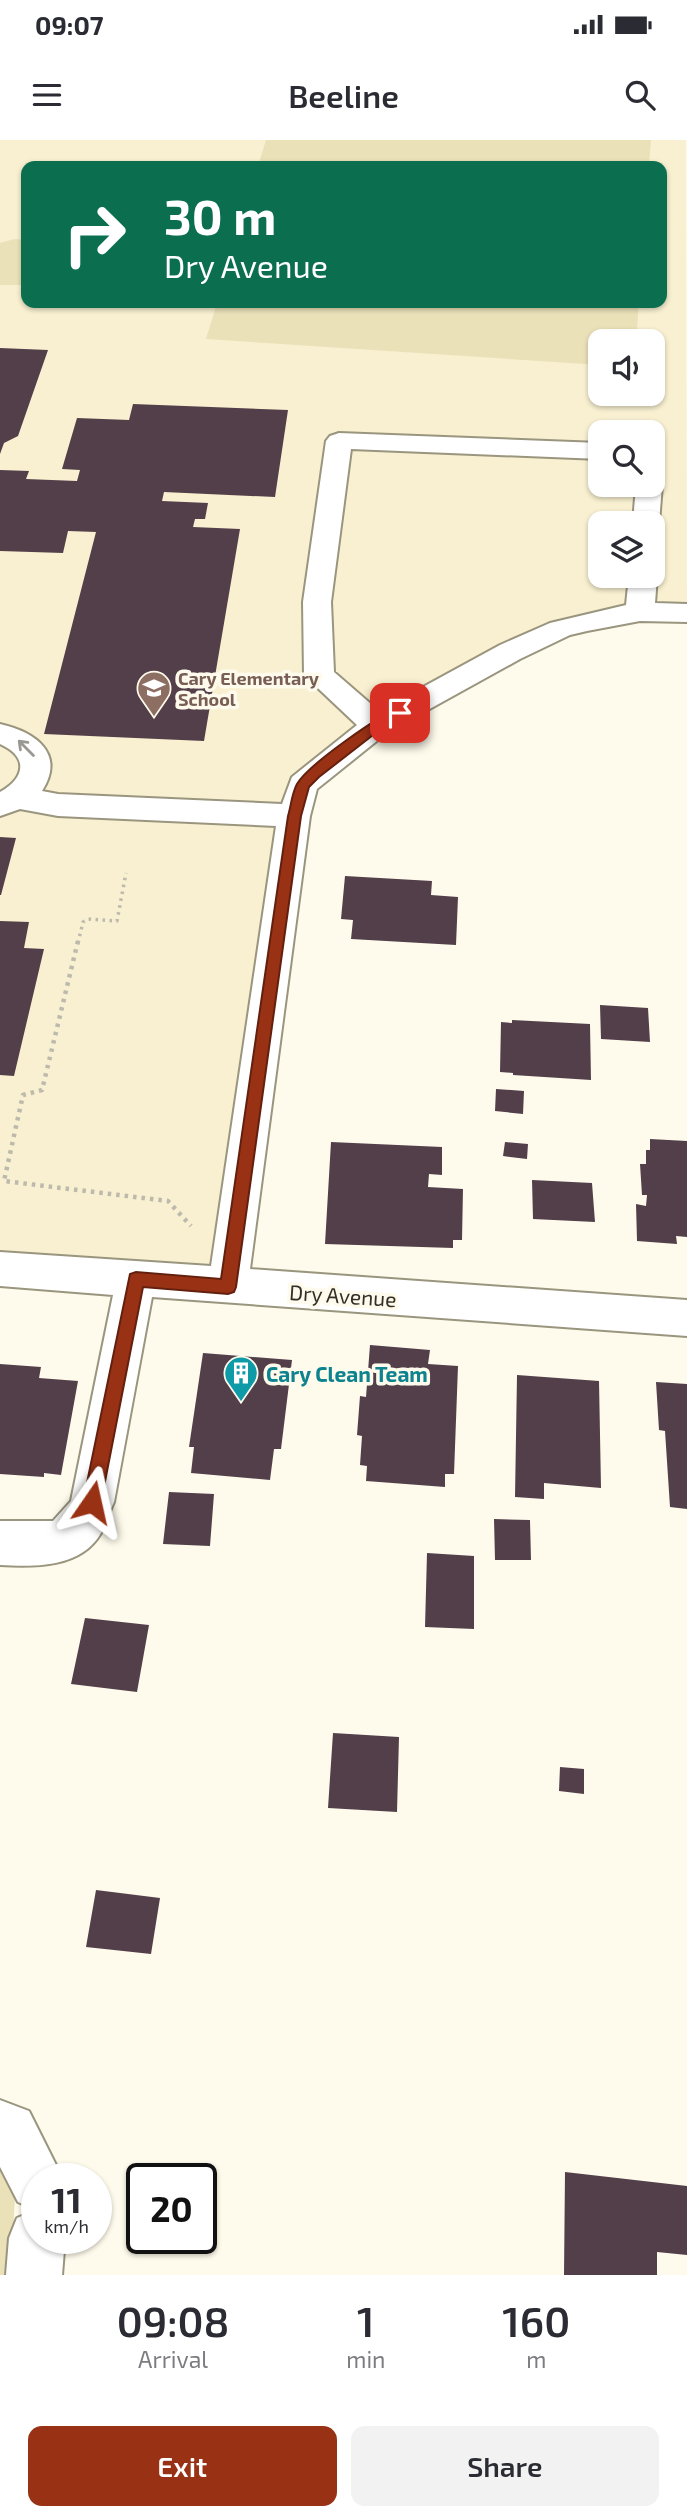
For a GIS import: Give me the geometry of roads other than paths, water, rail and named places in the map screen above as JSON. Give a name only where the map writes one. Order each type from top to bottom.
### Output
[{"type":"street","points":[[377,725],[319,675],[317,602],[339,441],[588,451]]},
{"type":"street","points":[[640,612],[642,588]]},
{"type":"street","points":[[228,1287],[294,816],[303,785],[377,725],[510,652],[560,629],[640,612],[687,612]]},
{"type":"street","points":[[0,734],[22,741],[32,751],[37,762],[36,775],[29,787],[8,801]]},
{"type":"street","points":[[8,801],[294,816]]},
{"type":"street","name":"Dry Avenue","points":[[0,1269],[687,1318]]},
{"type":"street","points":[[0,1543],[44,1545],[74,1534],[85,1522],[92,1502],[136,1279]]},
{"type":"street","points":[[0,2127],[10,2130],[27,2163]]},
{"type":"street","points":[[34,2275],[36,2254]]},
{"type":"place","name":"Cary Elementary School","points":[[154,718]]},
{"type":"place","name":"Cary Clean Team","points":[[241,1403]]}]
